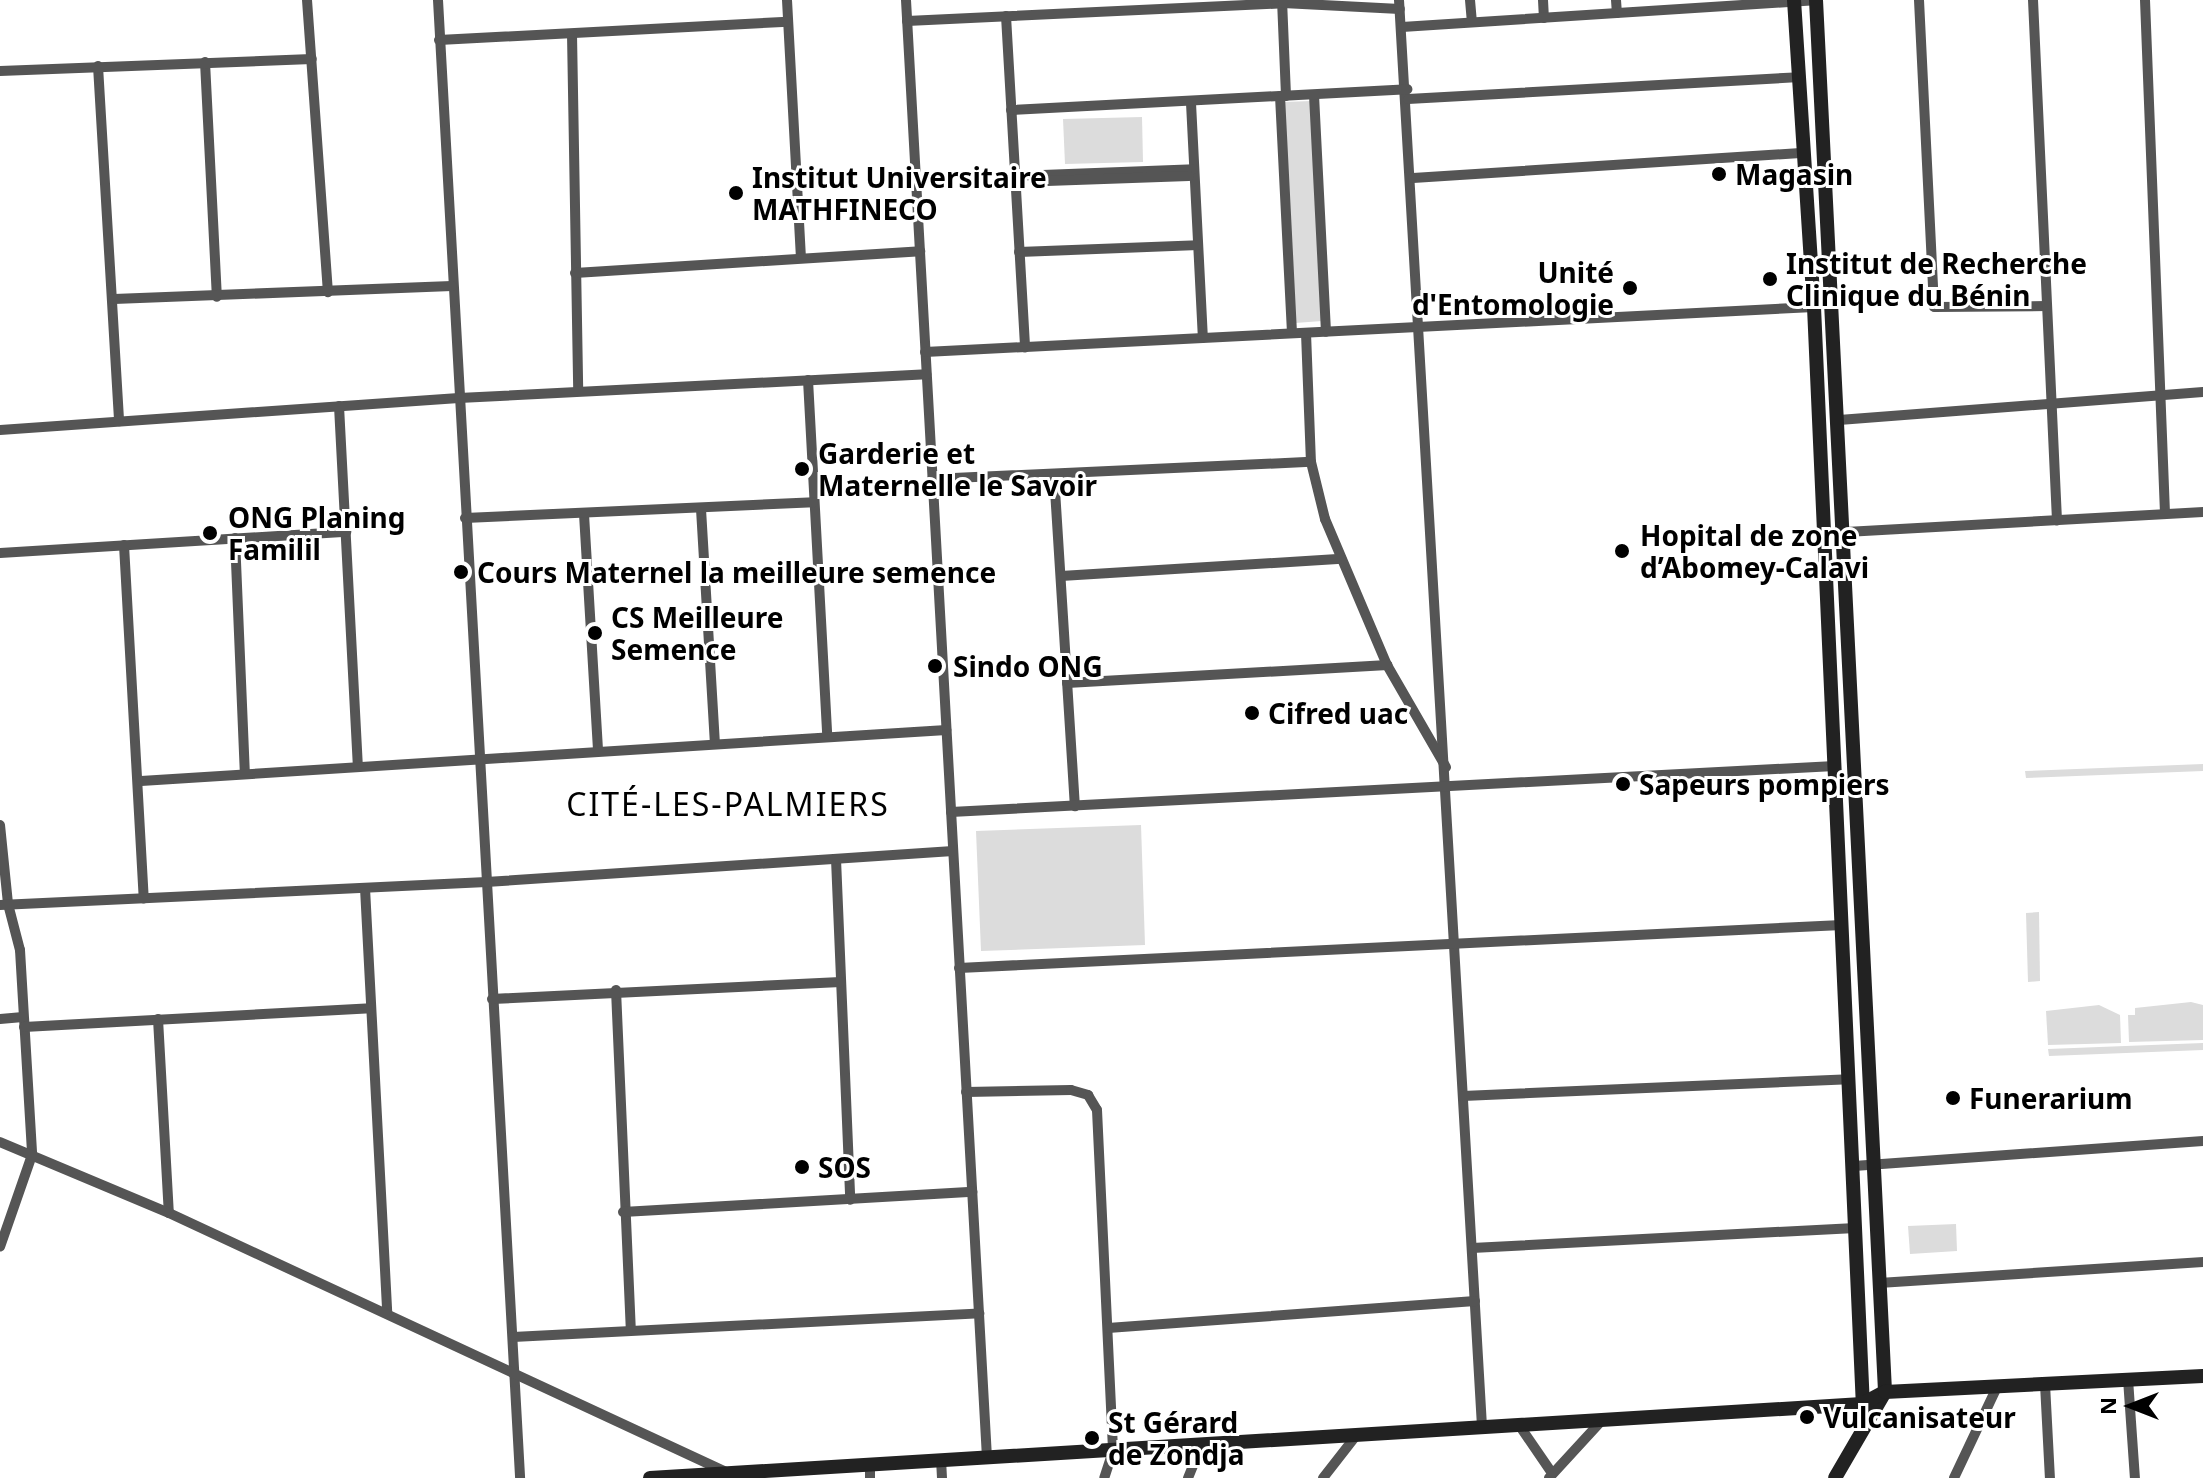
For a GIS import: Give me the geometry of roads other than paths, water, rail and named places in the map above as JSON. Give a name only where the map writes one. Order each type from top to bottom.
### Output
[{"type":"street","points":[[307,0],[328,292]]},
{"type":"street","points":[[438,0],[492,999],[517,1373],[520,1478]]},
{"type":"street","points":[[787,0],[801,258]]},
{"type":"street","points":[[906,0],[987,1457]]},
{"type":"street","points":[[1470,0],[1472,22]]},
{"type":"street","points":[[1543,0],[1544,18]]},
{"type":"street","points":[[1616,0],[1617,13]]},
{"type":"street","points":[[1402,27],[1617,13],[1689,4],[1815,0],[1846,532],[1885,1392],[1835,1478]]},
{"type":"street","points":[[1919,0],[1934,307],[2047,306]]},
{"type":"street","points":[[2033,0],[2057,520]]},
{"type":"street","points":[[2145,0],[2165,514]]},
{"type":"street","points":[[907,21],[1282,1],[1400,4],[1422,327],[1482,1428]]},
{"type":"street","points":[[1282,1],[1292,333]]},
{"type":"street","points":[[1794,1],[1814,307],[1865,1422]]},
{"type":"street","points":[[1006,16],[1025,347]]},
{"type":"street","points":[[439,40],[788,22]]},
{"type":"street","points":[[572,34],[578,391]]},
{"type":"street","points":[[0,71],[312,59]]},
{"type":"street","points":[[205,62],[217,297]]},
{"type":"street","points":[[98,66],[119,421]]},
{"type":"street","points":[[1011,110],[1283,96],[1407,94],[1799,77]]},
{"type":"street","points":[[1314,95],[1326,332]]},
{"type":"street","points":[[1191,103],[1192,172],[1203,338]]},
{"type":"street","points":[[1413,178],[1804,153]]},
{"type":"street","points":[[1015,179],[1192,172]]},
{"type":"street","points":[[1019,252],[1198,245]]},
{"type":"street","points":[[575,273],[920,251]]},
{"type":"street","points":[[114,299],[452,286]]},
{"type":"street","points":[[925,352],[1814,307]]},
{"type":"street","points":[[1306,333],[1311,462],[1341,559],[1387,665],[1447,769]]},
{"type":"street","points":[[0,430],[459,398],[926,374]]},
{"type":"street","points":[[808,380],[827,736]]},
{"type":"street","points":[[1839,420],[2203,392]]},
{"type":"street","points":[[339,406],[358,766]]},
{"type":"street","points":[[932,479],[1311,462]]},
{"type":"street","points":[[1054,474],[1075,806]]},
{"type":"street","points":[[465,518],[814,502]]},
{"type":"street","points":[[701,509],[715,742]]},
{"type":"street","points":[[1846,532],[2203,512]]},
{"type":"street","points":[[584,514],[598,751]]},
{"type":"street","points":[[0,553],[346,532]]},
{"type":"street","points":[[235,538],[245,774]]},
{"type":"street","points":[[124,545],[128,665],[141,781],[144,898]]},
{"type":"street","points":[[1061,576],[1341,559]]},
{"type":"street","points":[[1067,683],[1387,665]]},
{"type":"street","points":[[141,781],[358,766],[479,762],[715,742],[946,730]]},
{"type":"street","points":[[951,812],[1835,766]]},
{"type":"street","points":[[0,825],[4,904],[20,950],[32,1155],[0,1247]]},
{"type":"street","points":[[4,904],[486,882],[953,851]]},
{"type":"street","points":[[836,859],[850,1200]]},
{"type":"street","points":[[365,888],[387,1313]]},
{"type":"street","points":[[959,968],[1842,925]]},
{"type":"street","points":[[492,999],[616,990],[841,982]]},
{"type":"street","points":[[616,990],[623,1212],[631,1330]]},
{"type":"street","points":[[0,1019],[24,1022],[158,1019],[370,1008]]},
{"type":"street","points":[[158,1019],[169,1213]]},
{"type":"street","points":[[1463,1096],[1849,1079]]},
{"type":"street","points":[[966,1092],[1071,1090],[1088,1095],[1097,1110],[1113,1451],[1104,1478]]},
{"type":"street","points":[[1854,1166],[2203,1141]]},
{"type":"street","points":[[0,1142],[169,1213],[726,1472]]},
{"type":"street","points":[[623,1212],[972,1192]]},
{"type":"street","points":[[1472,1248],[1855,1228]]},
{"type":"street","points":[[1879,1283],[2203,1262]]},
{"type":"street","points":[[1108,1328],[1475,1301]]},
{"type":"street","points":[[513,1337],[979,1313]]},
{"type":"street","points":[[650,1478],[726,1472],[870,1471],[941,1459],[1355,1437],[1862,1404],[1885,1392],[2203,1376]]},
{"type":"street","points":[[2128,1379],[2135,1478]]},
{"type":"street","points":[[2045,1384],[2050,1478]]},
{"type":"street","points":[[1954,1478],[1997,1387]]},
{"type":"street","points":[[1519,1425],[1551,1476],[1603,1419]]},
{"type":"street","points":[[1323,1478],[1355,1437]]},
{"type":"street","points":[[1188,1478],[1201,1446]]},
{"type":"street","points":[[941,1459],[942,1478]]},
{"type":"place","name":"Magasin","points":[[1719,174]]},
{"type":"place","name":"Institut Universitaire MATHFINECO","points":[[736,193]]},
{"type":"place","name":"Institut de Recherche Clinique du Bénin","points":[[1770,279]]},
{"type":"place","name":"Unité d'Entomologie","points":[[1630,288]]},
{"type":"place","name":"Garderie et Maternelle le Savoir","points":[[802,469]]},
{"type":"place","name":"ONG Planing Familil","points":[[210,533]]},
{"type":"place","name":"Hopital de zone d’Abomey-Calavi","points":[[1622,551]]},
{"type":"place","name":"Cours Maternel la meilleure semence","points":[[461,572]]},
{"type":"place","name":"CS Meilleure Semence","points":[[595,633]]},
{"type":"place","name":"Sindo ONG","points":[[935,666]]},
{"type":"place","name":"Cifred uac","points":[[1252,713]]},
{"type":"place","name":"Sapeurs pompiers","points":[[1623,784]]},
{"type":"place","name":"Funerarium","points":[[1953,1098]]},
{"type":"place","name":"SOS","points":[[802,1167]]},
{"type":"place","name":"Vulcanisateur","points":[[1807,1417]]},
{"type":"place","name":"St Gérard de Zondja","points":[[1092,1438]]},
{"type":"district","name":"CITÉ-LES-PALMIERS","points":[[728,804]]}]
